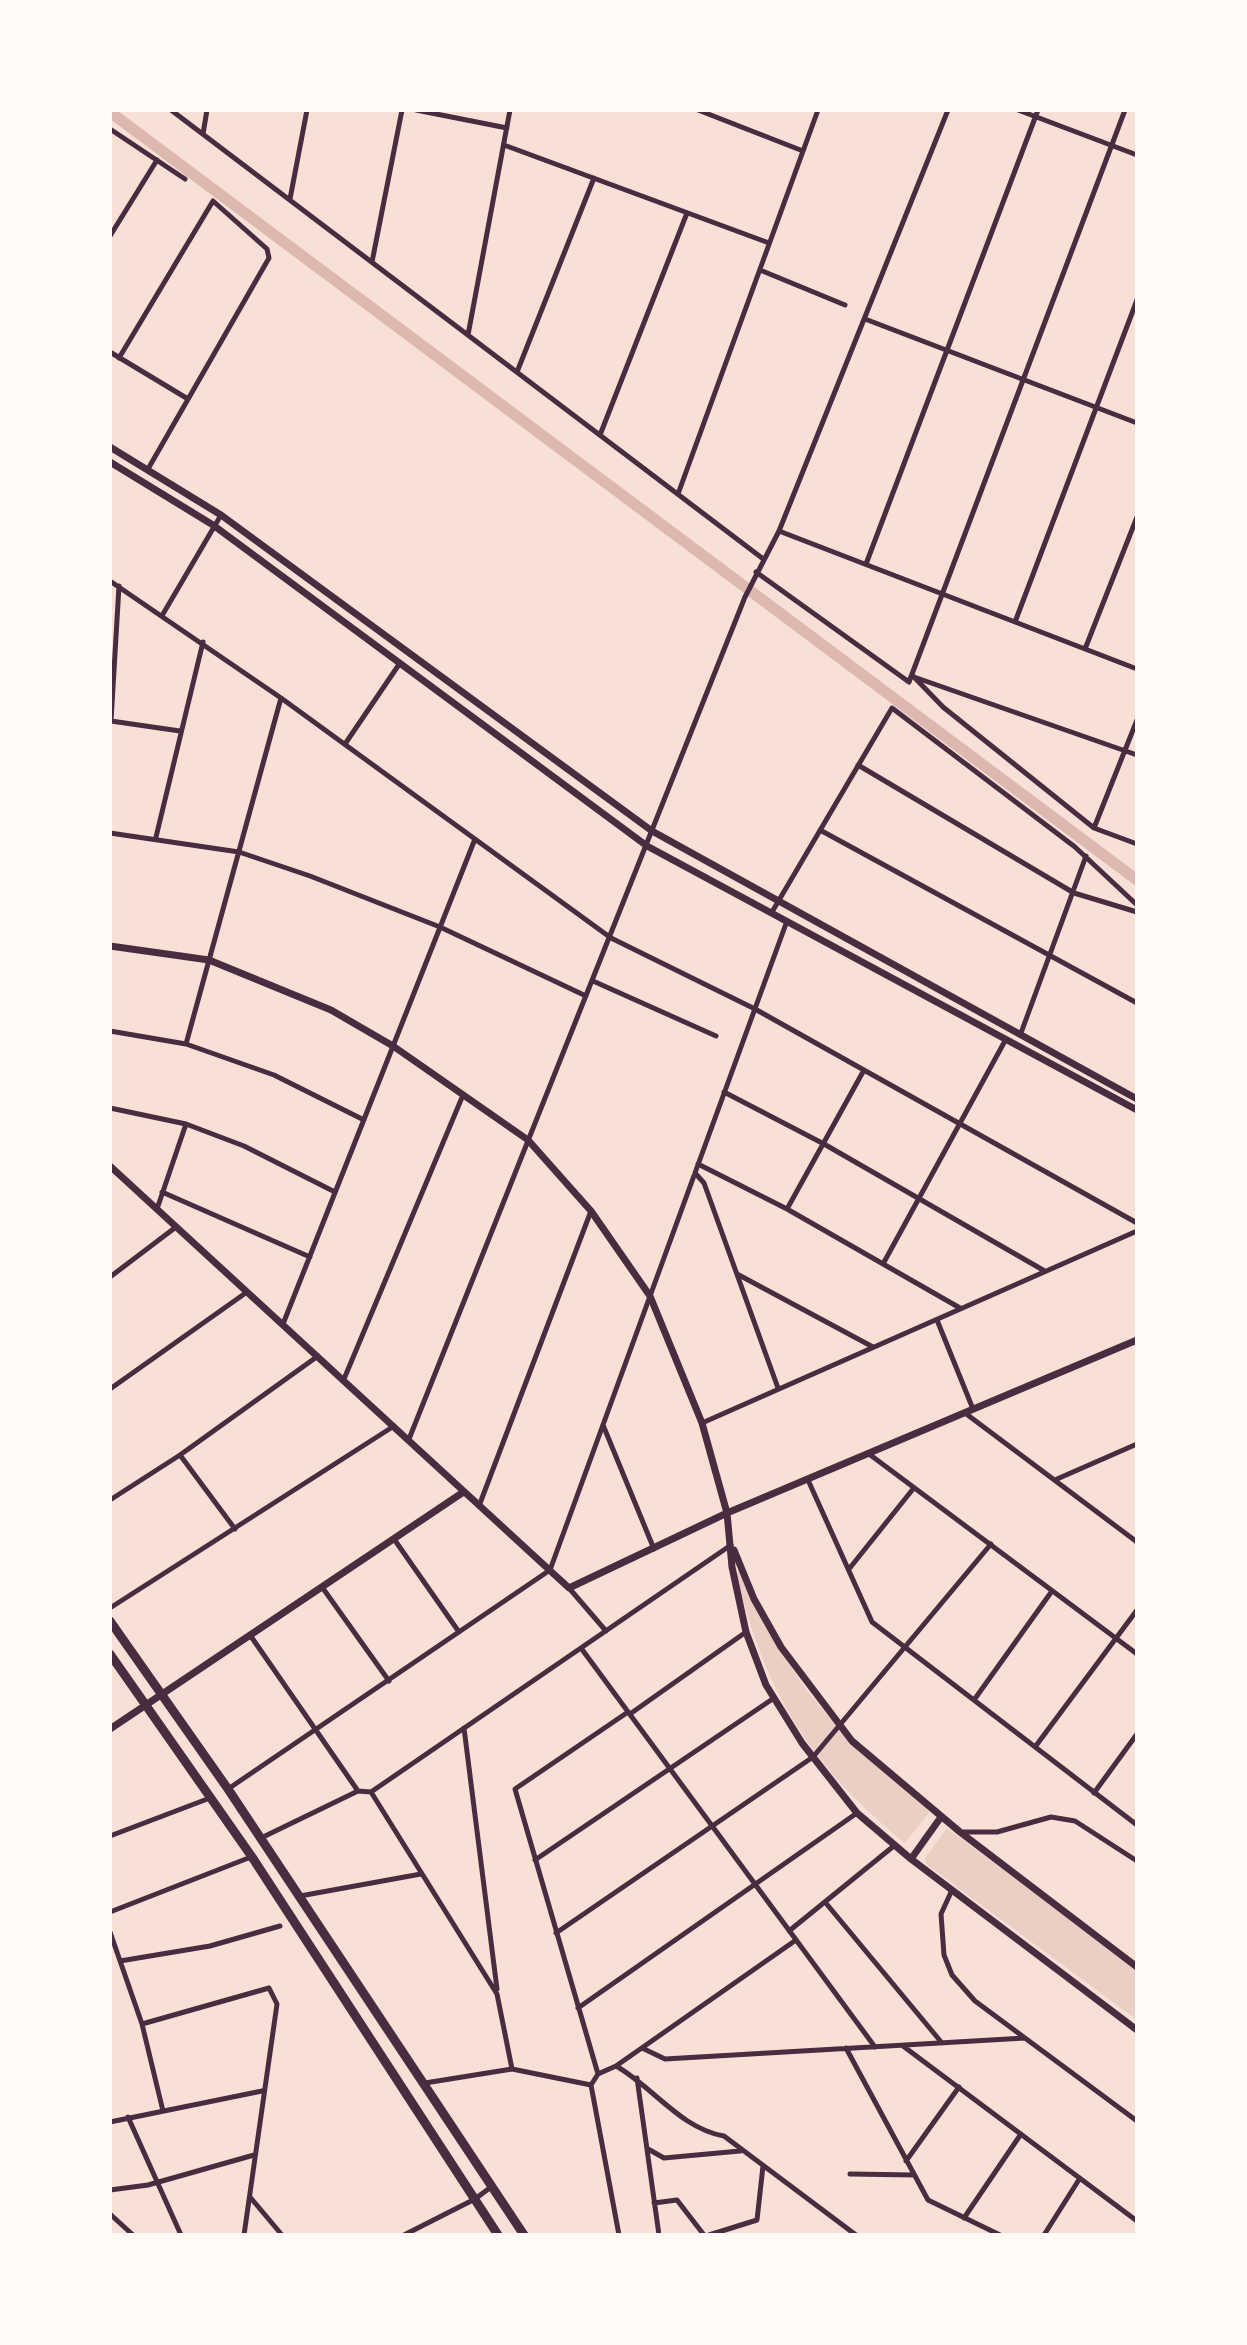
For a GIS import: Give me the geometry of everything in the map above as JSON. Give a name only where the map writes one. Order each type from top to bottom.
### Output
[{"type":"highway","points":[[110,1621],[228,1789],[524,2235]]},
{"type":"highway","points":[[110,1654],[252,1857],[498,2235]]},
{"type":"street","points":[[171,110],[762,558]]},
{"type":"street","points":[[203,134],[207,110]]},
{"type":"street","points":[[290,200],[307,110]]},
{"type":"street","points":[[372,262],[402,110]]},
{"type":"street","points":[[416,110],[507,128]]},
{"type":"street","points":[[468,335],[510,110]]},
{"type":"street","points":[[698,110],[803,151]]},
{"type":"street","points":[[678,494],[818,110]]},
{"type":"street","points":[[409,1439],[745,597],[762,558],[779,531],[948,110]]},
{"type":"street","points":[[1018,110],[1037,113],[1137,155]]},
{"type":"street","points":[[756,572],[909,682],[945,595],[1125,110]]},
{"type":"street","points":[[866,564],[1037,113]]},
{"type":"street","points":[[110,129],[185,179]]},
{"type":"street","points":[[504,145],[769,243]]},
{"type":"street","points":[[110,236],[112,227],[157,160]]},
{"type":"street","points":[[517,372],[594,178]]},
{"type":"street","points":[[119,358],[213,201],[270,254],[148,469]]},
{"type":"street","points":[[600,435],[687,213]]},
{"type":"street","points":[[760,270],[845,305]]},
{"type":"street","points":[[1015,622],[1137,300]]},
{"type":"street","points":[[865,319],[1137,423]]},
{"type":"street","points":[[110,352],[189,399]]},
{"type":"street","points":[[110,447],[221,515],[652,831],[1137,1099]]},
{"type":"street","points":[[110,462],[213,525],[647,846],[1137,1110]]},
{"type":"street","points":[[163,614],[221,515]]},
{"type":"street","points":[[1085,649],[1137,517]]},
{"type":"street","points":[[779,531],[1137,669]]},
{"type":"street","points":[[110,581],[203,642],[611,938],[755,1009],[1137,1223]]},
{"type":"street","points":[[119,586],[110,721],[181,731]]},
{"type":"street","points":[[156,837],[203,642]]},
{"type":"street","points":[[345,744],[401,662]]},
{"type":"street","points":[[913,676],[1137,755]]},
{"type":"street","points":[[913,676],[943,707],[1094,828],[1137,844]]},
{"type":"street","points":[[186,1044],[281,698]]},
{"type":"street","points":[[772,912],[892,708],[1086,856],[1137,905]]},
{"type":"street","points":[[1094,828],[1137,720]]},
{"type":"street","points":[[858,765],[1074,893],[1137,912]]},
{"type":"street","points":[[820,830],[1137,1003]]},
{"type":"street","points":[[110,833],[156,837],[239,852],[440,927],[586,996]]},
{"type":"street","points":[[283,1324],[475,839]]},
{"type":"street","points":[[1021,1033],[1086,856]]},
{"type":"street","points":[[228,1789],[550,1570],[787,920]]},
{"type":"street","points":[[110,946],[209,960],[331,1010],[393,1046],[528,1140],[591,1211],[650,1296],[702,1423],[727,1513],[732,1567],[746,1632],[774,1698],[813,1757],[857,1813],[911,1859],[1137,2030]]},
{"type":"street","points":[[593,981],[716,1036]]},
{"type":"street","points":[[110,1031],[186,1044],[274,1075],[364,1120]]},
{"type":"street","points":[[883,1264],[1006,1039]]},
{"type":"street","points":[[787,1209],[864,1070]]},
{"type":"street","points":[[724,1092],[824,1144],[1044,1271]]},
{"type":"street","points":[[344,1379],[463,1095]]},
{"type":"street","points":[[110,1108],[186,1124],[244,1146],[335,1192]]},
{"type":"street","points":[[156,1210],[186,1124]]},
{"type":"street","points":[[698,1164],[787,1209],[961,1309]]},
{"type":"street","points":[[110,1166],[394,1425],[462,1493],[550,1570],[606,1631]]},
{"type":"street","points":[[695,1173],[704,1183],[778,1388]]},
{"type":"street","points":[[162,1192],[310,1257]]},
{"type":"street","points":[[479,1507],[591,1211]]},
{"type":"street","points":[[110,1277],[176,1227]]},
{"type":"street","points":[[702,1423],[1137,1231]]},
{"type":"street","points":[[737,1274],[874,1347]]},
{"type":"street","points":[[110,1389],[247,1292]]},
{"type":"street","points":[[937,1320],[973,1409]]},
{"type":"street","points":[[569,1588],[727,1513],[1137,1340]]},
{"type":"street","points":[[110,1500],[180,1455],[318,1356]]},
{"type":"street","points":[[965,1413],[1137,1542]]},
{"type":"street","points":[[603,1424],[654,1549]]},
{"type":"street","points":[[110,1608],[394,1425]]},
{"type":"street","points":[[1057,1479],[1137,1444]]},
{"type":"street","points":[[869,1454],[1137,1654]]},
{"type":"street","points":[[180,1455],[235,1529]]},
{"type":"street","points":[[808,1480],[872,1622],[1137,1825]]},
{"type":"street","points":[[849,1569],[913,1489]]},
{"type":"street","points":[[110,1729],[462,1493]]},
{"type":"street","points":[[394,1539],[459,1632]]},
{"type":"street","points":[[261,1838],[358,1791],[371,1792],[732,1544]]},
{"type":"street","points":[[732,1544],[754,1599],[781,1647],[840,1728],[941,1817],[1137,1967]]},
{"type":"street","points":[[556,1933],[813,1757],[991,1544]]},
{"type":"street","points":[[322,1587],[389,1681]]},
{"type":"street","points":[[974,1700],[1052,1591]]},
{"type":"street","points":[[1035,1747],[1137,1610]]},
{"type":"street","points":[[598,2074],[515,1789],[746,1632]]},
{"type":"street","points":[[250,1635],[358,1791]]},
{"type":"street","points":[[581,1648],[875,2047]]},
{"type":"street","points":[[535,1860],[774,1698]]},
{"type":"street","points":[[464,1728],[497,1994],[512,2069]]},
{"type":"street","points":[[1094,1793],[1137,1734]]},
{"type":"street","points":[[371,1792],[497,1994]]},
{"type":"street","points":[[110,1836],[211,1798]]},
{"type":"street","points":[[578,2008],[857,1813]]},
{"type":"street","points":[[911,1859],[941,1817]]},
{"type":"street","points":[[960,1832],[997,1832],[1014,1829],[1029,1821],[1063,1819],[1075,1821],[1137,1861]]},
{"type":"street","points":[[789,1931],[895,1845]]},
{"type":"street","points":[[110,1912],[252,1857]]},
{"type":"street","points":[[300,1896],[421,1874]]},
{"type":"street","points":[[952,1890],[941,1914],[944,1955],[952,1975],[975,2001],[1137,2121]]},
{"type":"street","points":[[825,1902],[942,2043]]},
{"type":"street","points":[[120,1961],[210,1946],[280,1926]]},
{"type":"street","points":[[110,1932],[142,2024],[163,2111]]},
{"type":"street","points":[[619,2235],[591,2085],[598,2074],[616,2066],[796,1940]]},
{"type":"street","points":[[142,2024],[269,1988],[277,2004],[262,2091],[244,2235]]},
{"type":"street","points":[[642,2048],[665,2059],[1025,2038]]},
{"type":"street","points":[[903,2045],[1137,2221]]},
{"type":"street","points":[[846,2048],[928,2200],[1000,2235]]},
{"type":"street","points":[[616,2066],[637,2078],[674,2112],[710,2133],[724,2136],[856,2235]]},
{"type":"street","points":[[424,2083],[512,2069],[591,2085]]},
{"type":"street","points":[[637,2078],[659,2235]]},
{"type":"street","points":[[906,2161],[959,2087]]},
{"type":"street","points":[[110,2122],[262,2091]]},
{"type":"street","points":[[128,2117],[181,2235]]},
{"type":"street","points":[[964,2218],[1021,2134]]},
{"type":"street","points":[[647,2148],[664,2158],[740,2151]]},
{"type":"street","points":[[110,2190],[157,2182],[254,2155]]},
{"type":"street","points":[[654,2203],[677,2200],[707,2235],[757,2220],[763,2166]]},
{"type":"street","points":[[850,2174],[914,2175]]},
{"type":"street","points":[[1044,2235],[1080,2178]]},
{"type":"street","points":[[404,2235],[475,2199],[492,2186]]},
{"type":"street","points":[[249,2196],[282,2235]]},
{"type":"street","points":[[110,2214],[133,2235]]},
{"type":"shaded area","points":[[739,1569],[780,1648],[817,1703],[855,1743],[927,1807],[929,1813],[905,1843],[843,1786],[796,1725],[778,1692],[748,1618],[737,1576]]},
{"type":"shaded area","points":[[947,1828],[1137,1969],[1137,2020],[926,1864],[925,1858]]},
{"type":"waterway","points":[[110,112],[1137,880]]}]
